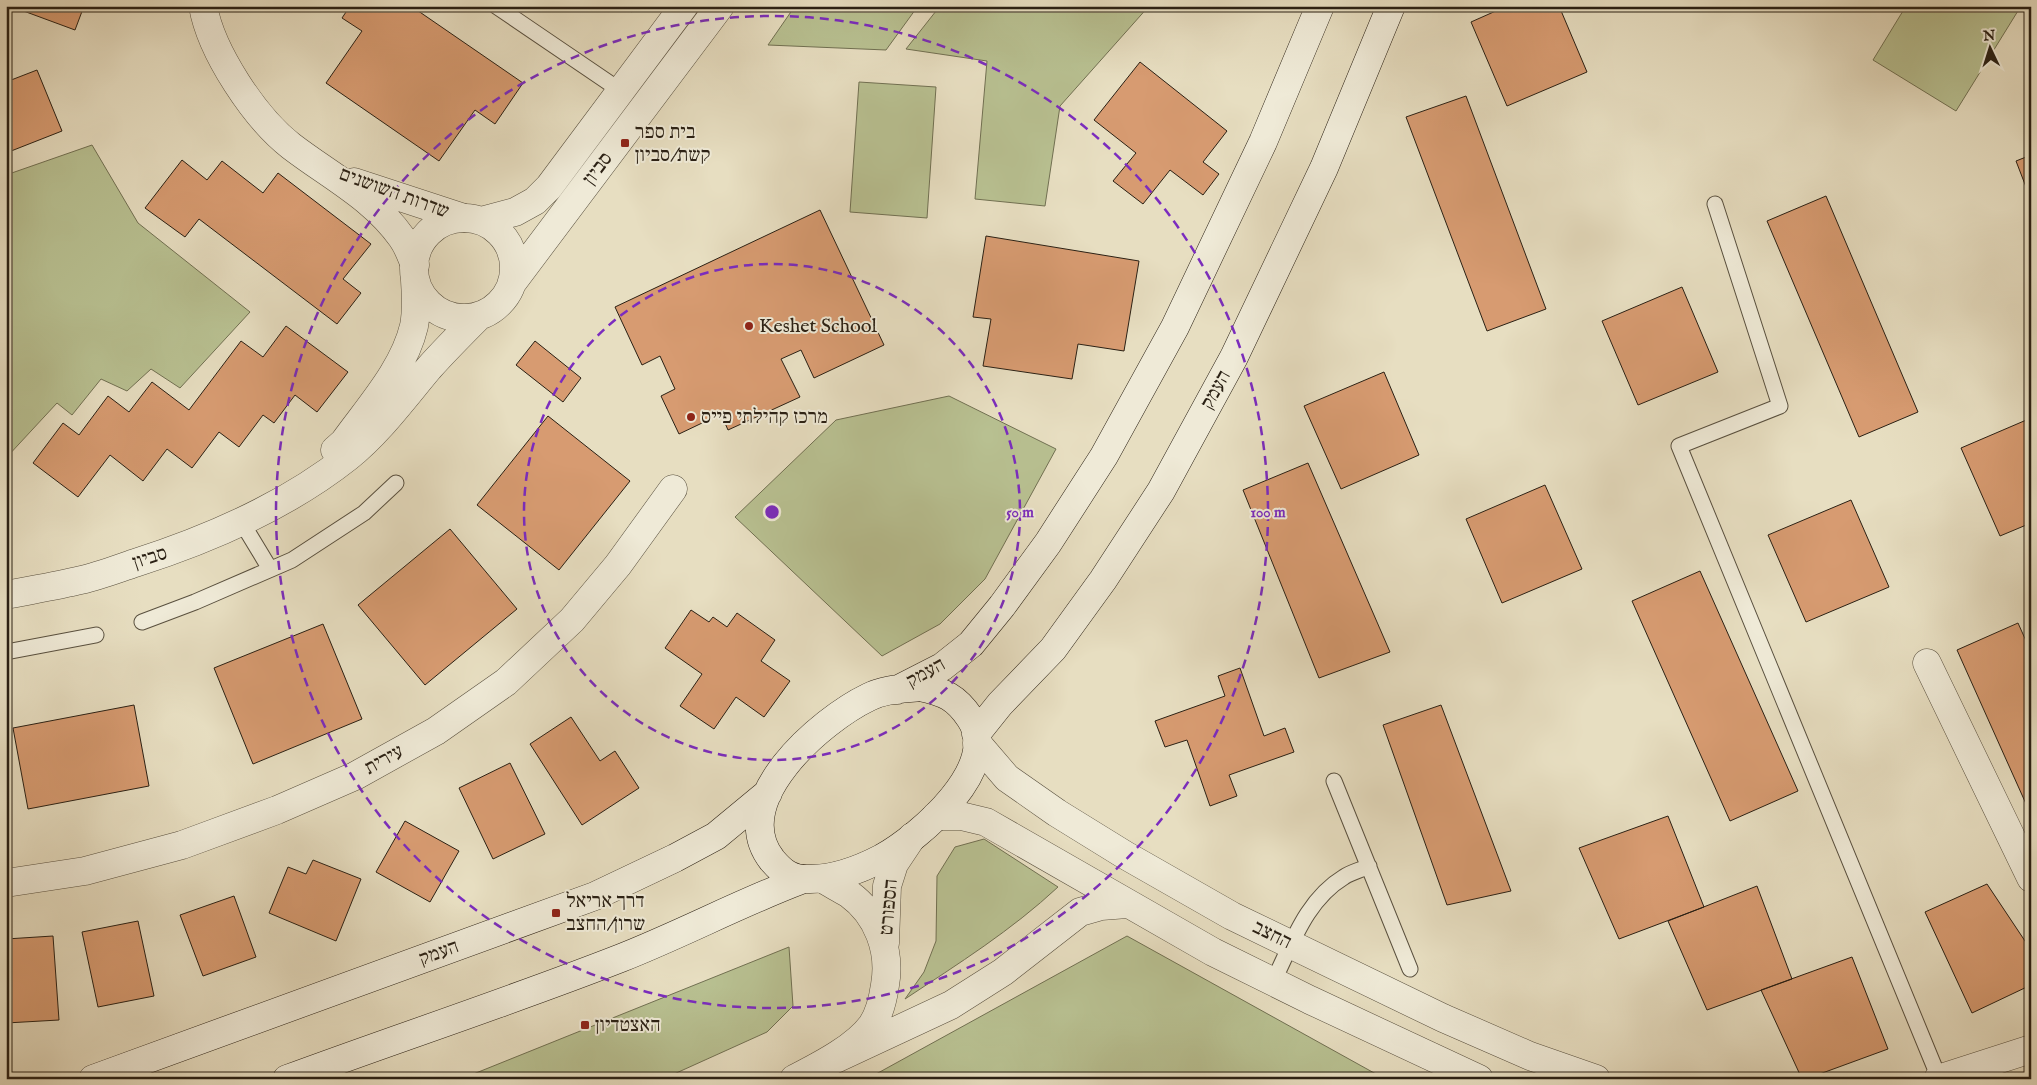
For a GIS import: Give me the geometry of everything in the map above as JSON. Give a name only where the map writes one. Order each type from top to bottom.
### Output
[{"type":"street","name":"שדרות השושנים","points":[[203,6],[206,24],[225,63],[261,118],[291,146],[368,199],[404,239],[415,271]]},
{"type":"street","name":"סביון","points":[[472,220],[515,212],[535,201],[549,187],[684,6]]},
{"type":"street","name":"סביון","points":[[512,283],[720,6]]},
{"type":"street","name":"העמק","points":[[897,690],[942,667],[971,644],[1002,606],[1048,542],[1104,456],[1174,327],[1204,265],[1263,142],[1320,6]]},
{"type":"street","name":"העמק","points":[[976,738],[1000,704],[1053,648],[1103,580],[1161,490],[1234,357],[1315,186],[1391,6]]},
{"type":"street","name":"שדרות השושנים","points":[[323,168],[359,184],[472,220]]},
{"type":"street","points":[[472,220],[496,229],[508,242],[515,267],[512,283],[504,299],[495,308],[479,316],[462,318],[445,315],[432,306],[421,293],[415,271],[415,259],[422,243],[433,230],[446,222],[472,220]]},
{"type":"street","name":"סביון","points":[[286,498],[344,442],[388,380],[404,353],[414,326],[415,271]]},
{"type":"street","name":"סביון","points":[[6,595],[81,580],[109,572],[175,550],[266,510],[348,457],[408,397],[453,342],[479,316]]},
{"type":"street","name":"עירית","points":[[6,883],[86,871],[182,845],[277,810],[355,776],[436,731],[506,682],[572,620],[618,565],[673,489]]},
{"type":"street","points":[[1926,663],[2031,878]]},
{"type":"street","name":"החצב","points":[[897,690],[920,687],[942,692],[961,705],[975,726],[976,738],[1006,778],[1056,813],[1125,855],[1224,911],[1467,1028],[1530,1056],[1596,1079]]},
{"type":"street","points":[[805,1073],[849,1046],[871,1025],[882,1002],[887,976],[885,952],[880,930],[866,911],[850,895],[812,879],[782,872],[768,854],[762,838],[760,819],[768,793],[781,769],[803,745],[842,712],[870,697],[888,690],[897,690]]},
{"type":"street","points":[[287,1079],[621,958],[755,898],[812,879],[850,871],[882,858],[912,837],[936,816],[970,774],[977,750],[976,738]]},
{"type":"street","name":"העמק","points":[[93,1079],[595,896],[648,872],[716,836],[768,793]]},
{"type":"street","name":"החצב","points":[[936,816],[961,816],[986,822],[1213,952],[1451,1073],[1479,1079]]},
{"type":"street","name":"הספורט","points":[[885,952],[887,886],[894,864],[912,837]]},
{"type":"street","points":[[805,1073],[951,1005],[1003,972],[1080,912],[1101,906],[1127,904]]},
{"type":"street","points":[[1451,1073],[1467,1028]]},
{"type":"street","points":[[1939,1078],[2031,1049]]},
{"type":"lane","points":[[496,6],[621,91]]},
{"type":"lane","points":[[1716,204],[1780,406],[1679,446],[1939,1078]]},
{"type":"lane","points":[[142,622],[195,602],[270,569],[314,546],[364,513],[396,483]]},
{"type":"lane","points":[[241,521],[270,569]]},
{"type":"lane","points":[[6,652],[96,634]]},
{"type":"lane","points":[[1334,781],[1410,969]]},
{"type":"lane","points":[[1274,982],[1311,907],[1326,890],[1345,876],[1369,866]]},
{"type":"green space","points":[[795,6],[918,6],[886,50],[768,45]]},
{"type":"green space","points":[[940,6],[1149,6],[1060,106],[1045,206],[975,199],[987,61],[906,49]]},
{"type":"green space","points":[[1906,6],[2021,6],[1956,111],[1873,60]]},
{"type":"green space","points":[[859,82],[936,87],[927,218],[850,212]]},
{"type":"green space","points":[[92,145],[138,223],[250,312],[180,388],[151,369],[127,391],[101,379],[72,415],[57,403],[6,458],[6,175]]},
{"type":"green space","points":[[949,396],[1056,449],[985,579],[940,624],[882,656],[735,517],[836,420]]},
{"type":"green space","points":[[984,839],[1058,887],[1022,918],[965,960],[905,999],[924,972],[936,941],[937,876],[955,847]]},
{"type":"green space","points":[[1127,936],[1385,1079],[867,1079]]},
{"type":"green space","points":[[789,947],[793,1006],[767,1032],[663,1079],[461,1079]]},
{"type":"building","points":[[10,6],[84,6],[75,30]]},
{"type":"building","points":[[350,6],[411,6],[523,83],[495,124],[475,110],[439,161],[326,83],[362,31],[342,18]]},
{"type":"building","points":[[624,6],[636,6],[632,12]]},
{"type":"building","points":[[1507,6],[1559,6],[1587,72],[1507,106],[1471,22]]},
{"type":"building","points":[[1140,62],[1227,131],[1203,162],[1219,174],[1203,195],[1170,170],[1143,204],[1113,181],[1136,153],[1094,120]]},
{"type":"building","points":[[37,70],[62,131],[6,153],[6,82]]},
{"type":"building","points":[[1466,96],[1546,309],[1487,331],[1406,117]]},
{"type":"building","points":[[2031,155],[2031,200],[2016,161]]},
{"type":"building","points":[[182,160],[207,180],[222,161],[263,193],[278,173],[371,244],[343,279],[361,293],[337,324],[199,219],[185,237],[145,208]]},
{"type":"building","points":[[1826,196],[1918,412],[1859,437],[1767,221]]},
{"type":"building","name":"Keshet School","points":[[820,210],[884,345],[814,378],[801,350],[781,359],[800,397],[728,430],[721,414],[679,434],[661,396],[675,389],[660,356],[642,365],[615,307]]},
{"type":"building","points":[[986,236],[1139,261],[1124,351],[1078,344],[1072,379],[983,366],[991,319],[973,317]]},
{"type":"building","points":[[1682,287],[1718,372],[1638,405],[1602,321]]},
{"type":"building","points":[[286,326],[348,372],[317,412],[295,395],[274,423],[263,415],[239,447],[219,432],[192,468],[167,449],[143,481],[110,455],[78,497],[33,463],[63,423],[79,435],[108,396],[129,412],[152,382],[189,410],[241,341],[263,357]]},
{"type":"building","points":[[535,341],[581,378],[563,402],[516,365]]},
{"type":"building","points":[[1384,372],[1419,455],[1341,489],[1304,406]]},
{"type":"building","points":[[548,416],[630,481],[559,570],[477,505]]},
{"type":"building","points":[[2031,418],[2031,523],[2000,536],[1961,448]]},
{"type":"building","points":[[1308,463],[1390,652],[1319,678],[1243,490]]},
{"type":"building","points":[[1545,485],[1582,569],[1502,603],[1466,519]]},
{"type":"building","points":[[1851,500],[1889,587],[1806,622],[1768,535]]},
{"type":"building","points":[[450,529],[517,609],[425,685],[358,605]]},
{"type":"building","points":[[1700,571],[1798,791],[1730,821],[1632,601]]},
{"type":"building","points":[[691,610],[709,622],[713,617],[727,627],[737,613],[775,640],[761,661],[790,681],[764,717],[736,697],[714,729],[680,706],[702,674],[665,648]]},
{"type":"building","points":[[2018,623],[2031,652],[2031,815],[1957,650]]},
{"type":"building","points":[[323,624],[362,719],[253,764],[214,668]]},
{"type":"building","points":[[1240,668],[1264,736],[1285,728],[1294,752],[1229,775],[1237,796],[1210,806],[1187,740],[1165,747],[1155,721],[1225,696],[1218,676]]},
{"type":"building","points":[[134,705],[149,786],[28,809],[13,728]]},
{"type":"building","points":[[1441,705],[1511,891],[1447,905],[1383,725]]},
{"type":"building","points":[[571,717],[600,761],[615,751],[639,788],[582,825],[530,744]]},
{"type":"building","points":[[510,763],[545,834],[493,859],[459,788]]},
{"type":"building","points":[[1668,816],[1704,907],[1619,939],[1579,848]]},
{"type":"building","points":[[405,821],[459,851],[430,902],[376,872]]},
{"type":"building","points":[[313,860],[361,879],[336,941],[269,913],[288,867],[306,874]]},
{"type":"building","points":[[1987,884],[2031,950],[2031,985],[1972,1013],[1925,912]]},
{"type":"building","points":[[1757,886],[1792,979],[1707,1010],[1668,921]]},
{"type":"building","points":[[234,896],[256,957],[203,976],[180,915]]},
{"type":"building","points":[[138,921],[154,996],[98,1007],[82,932]]},
{"type":"building","points":[[53,936],[59,1020],[6,1023],[6,939]]},
{"type":"building","points":[[1852,957],[1888,1049],[1802,1079],[1761,990]]},
{"type":"place","name":"בית ספר קשת/סביון","points":[[625,143]]},
{"type":"place","name":"Keshet School","points":[[749,326]]},
{"type":"place","name":"מרכז קהילתי פייס","points":[[691,417]]},
{"type":"place","name":"דרך אריאל שרון/החצב","points":[[556,913]]},
{"type":"place","name":"האצטדיון","points":[[585,1025]]}]
